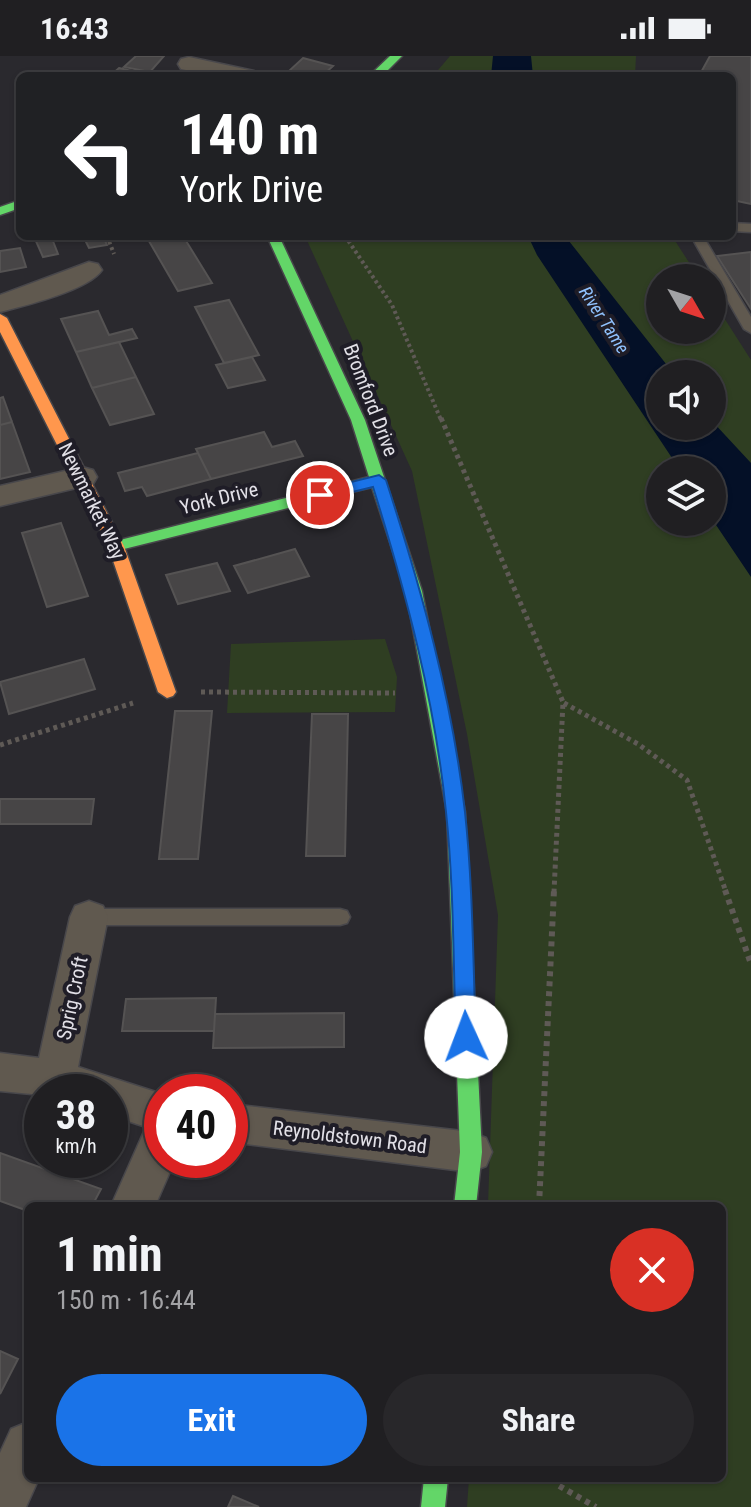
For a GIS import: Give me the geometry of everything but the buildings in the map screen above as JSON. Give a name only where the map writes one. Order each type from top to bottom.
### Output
[{"type":"street","points":[[379,72],[396,56]]},
{"type":"street","points":[[187,65],[225,72]]},
{"type":"street","name":"Bromford Drive","points":[[275,240],[327,348],[379,480],[414,591],[436,693],[456,812],[471,1152],[465,1202]]},
{"type":"street","points":[[0,304],[58,285],[89,270]]},
{"type":"street","name":"Newmarket Way","points":[[0,318],[116,546],[167,692]]},
{"type":"street","points":[[0,496],[82,477]]},
{"type":"street","name":"York Drive","points":[[116,546],[379,480]]},
{"type":"street","name":"Sprig Croft","points":[[56,1074],[89,917]]},
{"type":"street","points":[[0,1072],[24,1075]]},
{"type":"street","name":"Reynoldstown Road","points":[[248,1125],[471,1152]]},
{"type":"street","points":[[135,1202],[145,1178]]},
{"type":"street","points":[[1,1507],[24,1455]]},
{"type":"street","points":[[433,1507],[436,1482]]},
{"type":"lane","points":[[699,240],[751,329]]},
{"type":"lane","points":[[89,917],[340,917]]},
{"type":"path","points":[[348,240],[392,305],[563,702],[539,1202]]},
{"type":"path","points":[[0,745],[167,692],[436,693]]},
{"type":"path","points":[[563,702],[638,744],[687,780],[751,964]]},
{"type":"path","points":[[555,1482],[596,1507]]},
{"type":"green space","points":[[450,56],[636,56],[635,72],[436,72]]},
{"type":"green space","points":[[307,240],[675,240],[690,264],[646,264],[646,344],[726,344],[726,321],[751,360],[751,1507],[467,1507],[469,1482],[726,1482],[726,1202],[488,1202],[498,915],[467,734],[412,471]]},
{"type":"green space","points":[[385,639],[397,677],[395,712],[227,713],[231,644]]},
{"type":"water","points":[[493,56],[531,56],[533,72],[491,72]]},
{"type":"water","name":"River Tame","points":[[530,240],[568,240],[646,339],[646,344],[650,344],[663,360],[646,360],[646,419]]},
{"type":"water","points":[[726,436],[751,463],[751,577],[723,536],[726,536],[726,456],[671,456],[660,440],[726,440]]},
{"type":"traffic: fast","points":[[379,72],[396,56]]},
{"type":"traffic: fast","points":[[0,211],[16,205]]},
{"type":"traffic: fast","points":[[275,240],[358,420],[414,591],[456,812],[471,1152],[465,1202]]},
{"type":"traffic: fast","points":[[116,546],[379,480]]},
{"type":"traffic: fast","points":[[433,1507],[436,1482]]},
{"type":"traffic: slow","points":[[0,318],[116,546],[167,692]]},
{"type":"route","points":[[320,495],[379,480],[414,591],[436,693],[456,812],[466,1037]]}]
